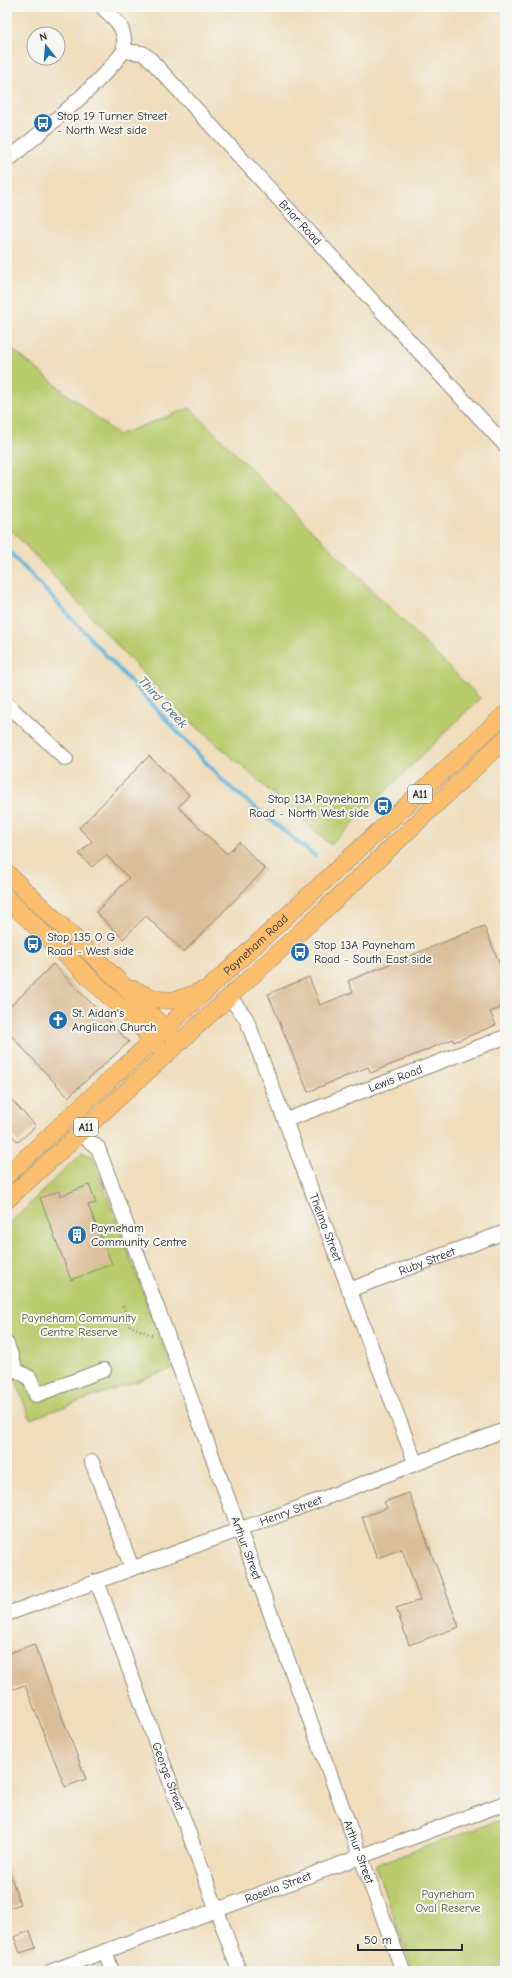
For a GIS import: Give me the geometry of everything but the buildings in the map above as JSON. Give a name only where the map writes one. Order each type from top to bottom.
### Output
[{"type":"main road","name":"Payneham Road","points":[[7,1175],[166,1030],[505,714]]},
{"type":"main road","name":"Payneham Road","points":[[7,1200],[347,889],[505,739]]},
{"type":"main road","points":[[7,873],[119,981],[178,1043]]},
{"type":"main road","points":[[7,899],[105,992],[166,1055]]},
{"type":"main road","points":[[119,981],[150,998],[166,1001],[186,997],[213,986]]},
{"type":"street","points":[[7,161],[68,108],[114,64],[124,51],[125,40],[121,25],[102,7]]},
{"type":"street","name":"Briar Road","points":[[124,51],[142,53],[149,58],[505,445]]},
{"type":"street","points":[[7,704],[66,760]]},
{"type":"street","name":"Thelma Street","points":[[229,997],[246,1018],[415,1462]]},
{"type":"street","name":"Lewis Road","points":[[286,1120],[505,1036]]},
{"type":"street","name":"Arthur Street","points":[[80,1133],[98,1148],[403,1971]]},
{"type":"street","name":"Ruby Street","points":[[349,1290],[505,1232]]},
{"type":"street","points":[[7,1344],[16,1370],[30,1378],[36,1395],[104,1370]]},
{"type":"street","name":"Henry Street","points":[[7,1614],[239,1530],[415,1462],[505,1430]]},
{"type":"street","points":[[92,1462],[132,1568]]},
{"type":"street","name":"George Street","points":[[97,1581],[239,1971]]},
{"type":"street","name":"Rosella Street","points":[[52,1971],[361,1858],[505,1803]]},
{"type":"street","points":[[105,1951],[112,1971]]},
{"type":"path","points":[[123,1306],[130,1326],[157,1339]]},
{"type":"green space","points":[[7,345],[118,435],[190,408],[480,698],[331,845],[171,704],[7,525]]},
{"type":"green space","name":"Payneham Community Centre Reserve","points":[[82,1152],[92,1156],[172,1369],[30,1419],[7,1357],[7,1226]]},
{"type":"green space","name":"Payneham Oval Reserve","points":[[505,1818],[505,1971],[413,1971],[375,1865]]},
{"type":"waterway","name":"Third Creek","points":[[7,549],[225,783],[315,856]]},
{"type":"place","name":"Stop 19 Turner Street - North West side","points":[[43,123]]},
{"type":"place","name":"Stop 13A Payneham Road - North West side","points":[[383,806]]},
{"type":"place","name":"Stop 135 O G Road - West side","points":[[33,944]]},
{"type":"place","name":"Stop 13A Payneham Road - South East side","points":[[300,952]]},
{"type":"place","name":"St. Aidan's Anglican Church","points":[[58,1020]]},
{"type":"place","name":"Payneham Community Centre","points":[[77,1235]]}]
